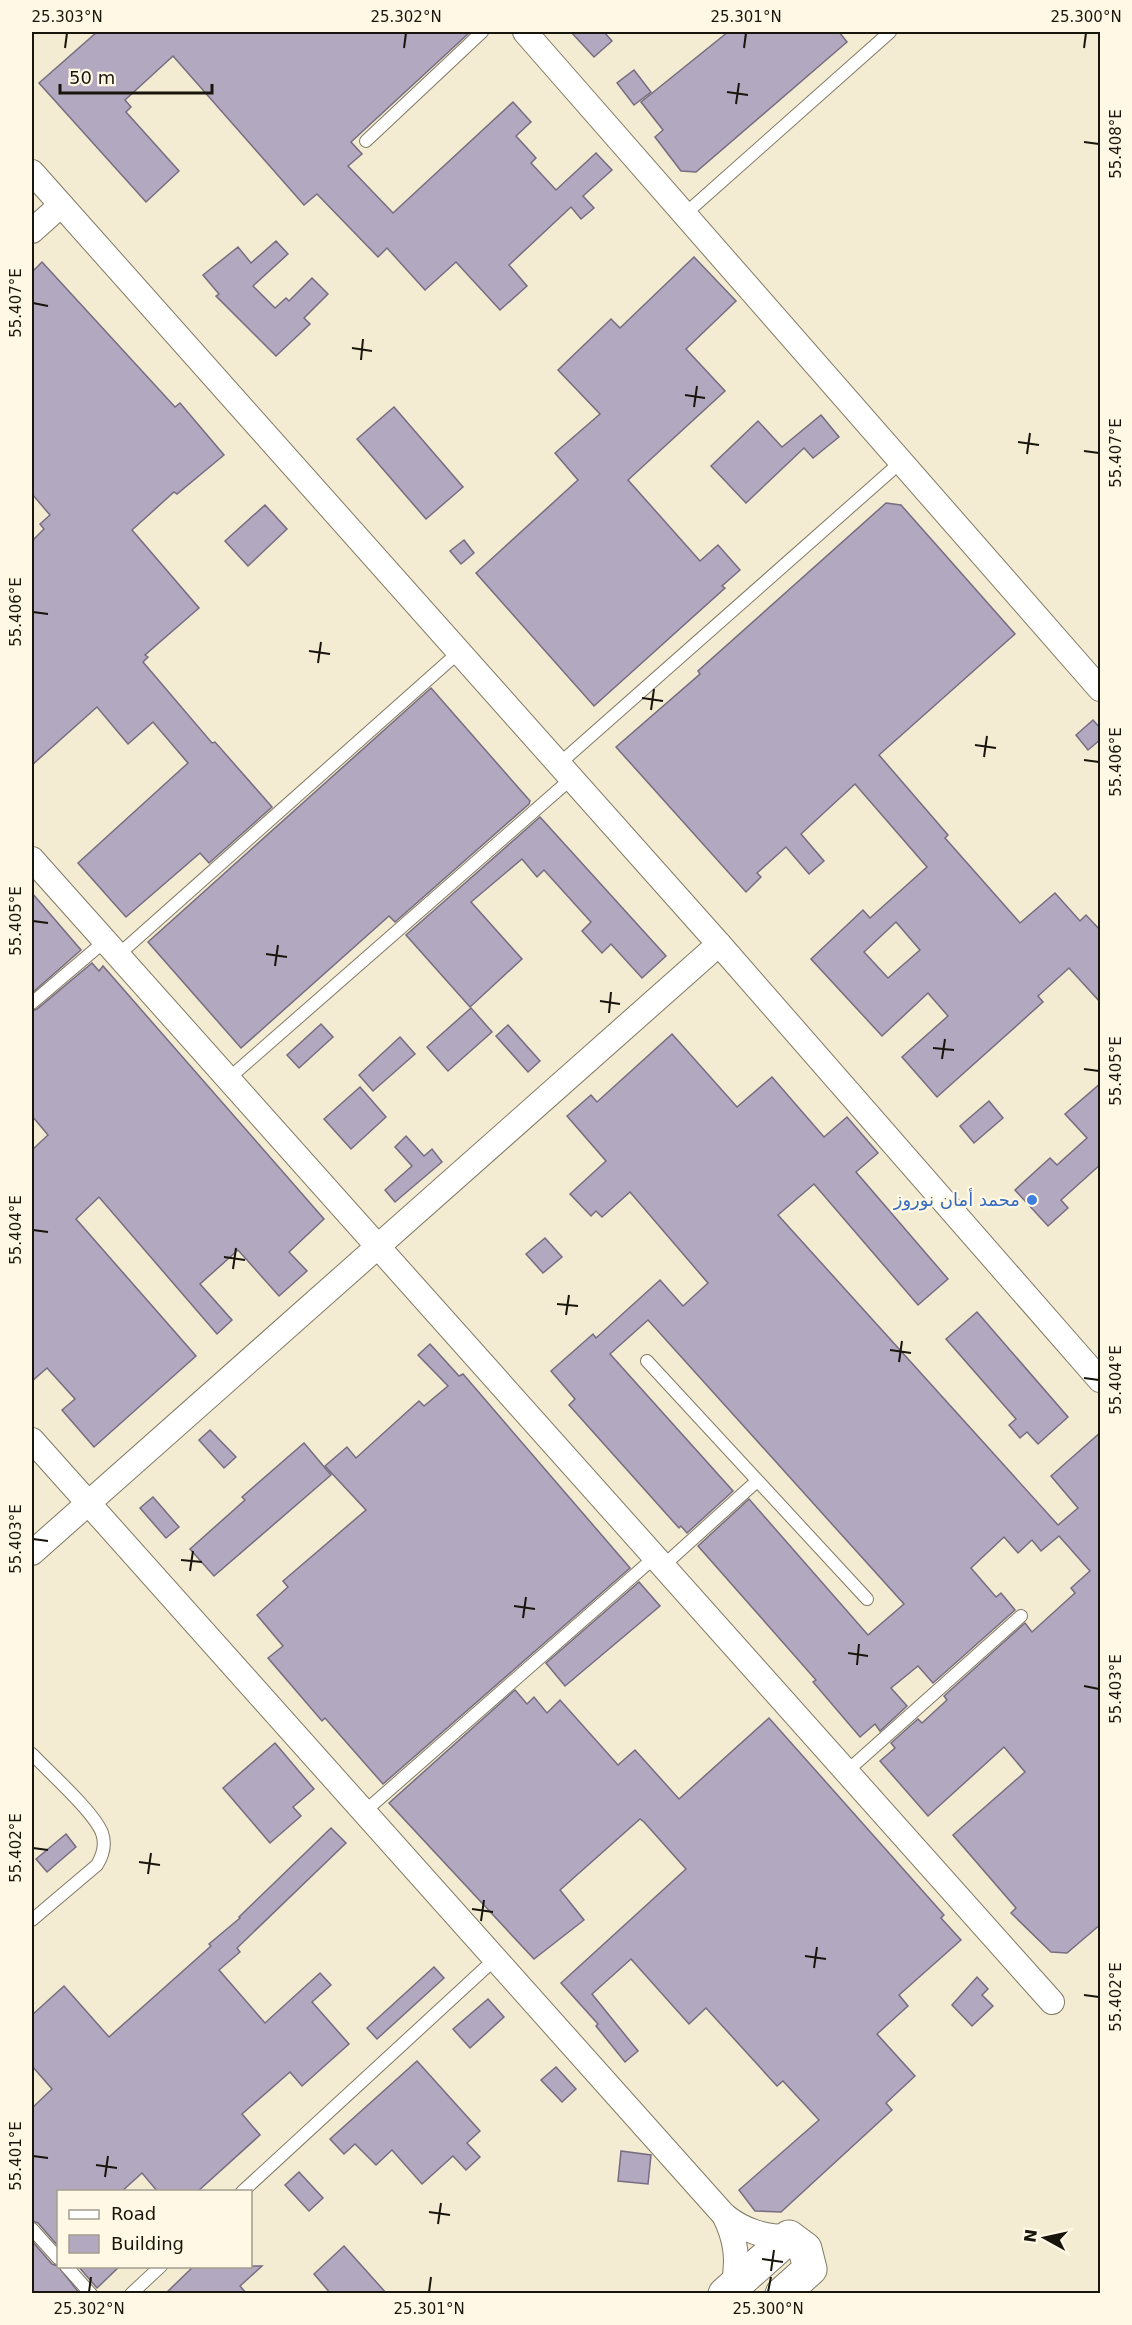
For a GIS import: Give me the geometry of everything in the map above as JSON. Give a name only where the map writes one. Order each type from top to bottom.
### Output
[{"type":"main road","points":[[729,2290],[789,2237],[806,2248],[810,2269],[782,2294]]},
{"type":"street","points":[[525,32],[1101,689]]},
{"type":"street","points":[[32,172],[1099,1374]]},
{"type":"street","points":[[32,231],[61,205]]},
{"type":"street","points":[[32,860],[1052,2002]]},
{"type":"street","points":[[32,1553],[719,944]]},
{"type":"street","points":[[32,1440],[724,2215],[735,2224],[761,2235],[789,2237]]},
{"type":"street","points":[[724,2215],[736,2250],[737,2272],[729,2290]]},
{"type":"lane","points":[[366,141],[482,32]]},
{"type":"lane","points":[[685,214],[890,32]]},
{"type":"lane","points":[[228,1079],[902,461]]},
{"type":"lane","points":[[32,1002],[111,949],[459,652]]},
{"type":"lane","points":[[647,1361],[867,1599]]},
{"type":"lane","points":[[364,1812],[758,1480]]},
{"type":"lane","points":[[846,1772],[1021,1616]]},
{"type":"lane","points":[[32,1754],[97,1824],[104,1840],[97,1865],[32,1920]]},
{"type":"lane","points":[[244,2190],[495,1959]]},
{"type":"lane","points":[[32,2229],[57,2257]]},
{"type":"lane","points":[[68,2268],[91,2294]]},
{"type":"lane","points":[[131,2294],[158,2268]]},
{"type":"building","points":[[97,32],[470,32],[351,142],[362,154],[348,166],[393,213],[513,102],[531,122],[516,136],[536,158],[531,163],[556,190],[596,153],[612,170],[583,196],[594,208],[581,219],[571,207],[509,265],[527,286],[500,310],[456,262],[425,290],[387,248],[378,257],[317,194],[304,205],[173,56],[125,100],[131,107],[126,112],[179,171],[146,202],[39,83]]},
{"type":"building","points":[[571,32],[604,32],[612,41],[594,57]]},
{"type":"building","points":[[728,32],[839,32],[847,42],[696,172],[681,171],[655,137],[663,130],[641,102]]},
{"type":"building","points":[[634,70],[651,92],[634,105],[617,83]]},
{"type":"building","points":[[276,241],[288,254],[253,286],[275,308],[286,298],[289,301],[312,278],[328,294],[304,318],[310,324],[276,356],[216,296],[219,294],[203,275],[238,247],[251,263]]},
{"type":"building","points":[[694,257],[736,301],[686,349],[725,391],[628,480],[700,561],[718,545],[740,570],[722,586],[725,588],[594,706],[476,573],[578,480],[555,453],[600,414],[558,370],[611,319],[620,328]]},
{"type":"building","points":[[42,262],[175,407],[180,403],[224,455],[177,494],[174,492],[132,530],[199,608],[145,655],[148,657],[143,662],[212,743],[215,742],[272,807],[209,863],[200,853],[126,917],[78,863],[188,763],[153,722],[128,744],[97,707],[32,765],[32,541],[44,529],[40,524],[50,515],[32,494],[32,272]]},
{"type":"building","points":[[394,407],[463,487],[426,519],[357,439]]},
{"type":"building","points":[[821,415],[839,437],[813,458],[804,448],[746,503],[711,466],[758,421],[782,447]]},
{"type":"building","points":[[886,503],[901,505],[1015,634],[879,755],[948,835],[945,838],[1020,923],[1055,893],[1080,921],[1086,915],[1101,931],[1101,1003],[1069,968],[1038,996],[1043,1002],[937,1097],[902,1057],[948,1016],[928,993],[882,1036],[811,959],[863,910],[870,918],[927,867],[855,784],[801,834],[824,861],[809,874],[786,847],[757,873],[761,877],[746,892],[616,747],[700,674],[698,671]],"holes":[[[896,922],[920,950],[888,978],[864,952]]]},
{"type":"building","points":[[265,505],[287,529],[248,566],[225,541]]},
{"type":"building","points":[[464,540],[474,553],[461,564],[450,551]]},
{"type":"building","points":[[431,688],[530,801],[529,804],[395,922],[389,916],[241,1048],[148,942]]},
{"type":"building","points":[[1093,720],[1101,729],[1101,739],[1088,750],[1076,735]]},
{"type":"building","points":[[540,817],[666,956],[642,978],[611,944],[602,953],[582,931],[591,922],[544,870],[537,877],[522,859],[471,902],[522,959],[470,1007],[406,935]]},
{"type":"building","points":[[32,893],[81,950],[32,993]]},
{"type":"building","points":[[92,963],[99,971],[103,966],[324,1219],[289,1252],[307,1271],[279,1296],[238,1250],[200,1284],[232,1320],[217,1334],[99,1197],[76,1219],[196,1356],[94,1447],[62,1410],[75,1399],[47,1368],[32,1381],[32,1150],[48,1135],[32,1116],[32,1011]]},
{"type":"building","points":[[471,1008],[492,1032],[448,1071],[427,1047]]},
{"type":"building","points":[[321,1024],[333,1037],[299,1068],[287,1055]]},
{"type":"building","points":[[508,1025],[540,1061],[528,1072],[496,1036]]},
{"type":"building","points":[[672,1034],[737,1107],[772,1077],[824,1137],[847,1117],[878,1153],[856,1172],[948,1279],[918,1305],[814,1184],[778,1215],[1058,1525],[1078,1508],[1051,1476],[1101,1432],[1101,1924],[1067,1953],[1051,1952],[1011,1913],[1016,1908],[953,1835],[1025,1772],[1004,1747],[928,1816],[880,1761],[895,1748],[891,1743],[918,1719],[922,1723],[947,1700],[944,1696],[1025,1623],[1032,1632],[1075,1593],[1071,1588],[1090,1571],[1059,1536],[1041,1551],[1032,1540],[1018,1553],[1004,1537],[971,1568],[996,1597],[1001,1593],[1015,1610],[933,1683],[918,1666],[891,1688],[907,1706],[880,1731],[875,1724],[860,1737],[813,1682],[816,1680],[698,1546],[749,1499],[868,1635],[904,1604],[648,1320],[610,1354],[733,1491],[687,1533],[681,1526],[679,1528],[569,1405],[575,1399],[551,1371],[593,1334],[596,1338],[660,1280],[683,1306],[708,1283],[630,1192],[602,1217],[596,1211],[591,1216],[570,1194],[606,1161],[567,1116],[591,1095],[597,1102]]},
{"type":"building","points":[[400,1037],[415,1054],[373,1091],[359,1075]]},
{"type":"building","points":[[1101,1083],[1101,1164],[1061,1200],[1068,1208],[1048,1226],[1015,1190],[1050,1158],[1057,1165],[1087,1138],[1065,1114]]},
{"type":"building","points":[[360,1087],[386,1117],[351,1149],[324,1119]]},
{"type":"building","points":[[989,1101],[1003,1118],[974,1143],[960,1126]]},
{"type":"building","points":[[406,1136],[424,1156],[432,1149],[442,1162],[395,1202],[385,1190],[412,1166],[395,1147]]},
{"type":"building","points":[[545,1238],[562,1257],[543,1273],[526,1254]]},
{"type":"building","points":[[977,1312],[1068,1417],[1038,1444],[1027,1432],[1020,1438],[1009,1425],[1016,1419],[946,1339]]},
{"type":"building","points":[[430,1344],[459,1376],[463,1374],[630,1568],[383,1784],[325,1718],[322,1721],[268,1658],[283,1646],[257,1615],[288,1587],[283,1581],[366,1510],[325,1466],[347,1447],[356,1458],[419,1401],[424,1406],[448,1386],[418,1355]]},
{"type":"building","points":[[210,1430],[236,1457],[224,1468],[199,1440]]},
{"type":"building","points":[[304,1443],[331,1475],[214,1576],[190,1549],[245,1500],[242,1497]]},
{"type":"building","points":[[153,1497],[179,1527],[166,1538],[140,1508]]},
{"type":"building","points":[[639,1582],[660,1606],[565,1686],[546,1663]]},
{"type":"building","points":[[515,1690],[527,1704],[534,1697],[547,1713],[560,1700],[618,1765],[635,1750],[679,1799],[769,1718],[944,1915],[941,1918],[961,1940],[899,1995],[908,2006],[877,2034],[915,2076],[886,2103],[892,2110],[781,2212],[755,2211],[739,2190],[819,2120],[783,2081],[777,2086],[706,2008],[689,2024],[631,1959],[592,1994],[638,2051],[625,2062],[596,2026],[598,2024],[561,1983],[686,1869],[644,1822],[640,1819],[560,1890],[584,1920],[534,1959],[389,1803]]},
{"type":"building","points":[[275,1743],[314,1789],[293,1807],[301,1816],[270,1843],[223,1788]]},
{"type":"building","points":[[331,1828],[346,1843],[237,1948],[240,1952],[219,1970],[265,2023],[320,1973],[331,1985],[312,2002],[349,2044],[302,2086],[290,2072],[242,2114],[260,2135],[199,2190],[156,2190],[142,2173],[123,2190],[57,2190],[57,2245],[38,2223],[32,2221],[32,2108],[52,2089],[32,2066],[32,2015],[64,1986],[109,2037],[211,1946],[209,1944]]},
{"type":"building","points":[[66,1834],[76,1847],[47,1872],[36,1859]]},
{"type":"building","points":[[434,1967],[444,1978],[377,2039],[367,2028]]},
{"type":"building","points":[[977,1977],[988,1989],[982,1995],[993,2006],[972,2026],[952,2005]]},
{"type":"building","points":[[488,1999],[504,2017],[470,2048],[453,2029]]},
{"type":"building","points":[[417,2061],[480,2131],[467,2143],[480,2157],[466,2170],[453,2156],[422,2184],[392,2150],[376,2165],[355,2144],[344,2154],[330,2139]]},
{"type":"building","points":[[556,2067],[576,2089],[562,2102],[541,2080]]},
{"type":"building","points":[[621,2151],[651,2155],[648,2184],[618,2181]]},
{"type":"building","points":[[299,2172],[323,2198],[309,2211],[285,2185]]},
{"type":"building","points":[[32,2241],[52,2264],[60,2268],[80,2294],[32,2294]]},
{"type":"building","points":[[344,2246],[387,2294],[331,2294],[314,2274]]},
{"type":"building","points":[[262,2266],[240,2286],[247,2294],[165,2294],[192,2268]]},
{"type":"building","points":[[80,2268],[118,2268],[97,2288]]},
{"type":"place","name":"محمد أمان نوروز","points":[[1032,1200]]}]
